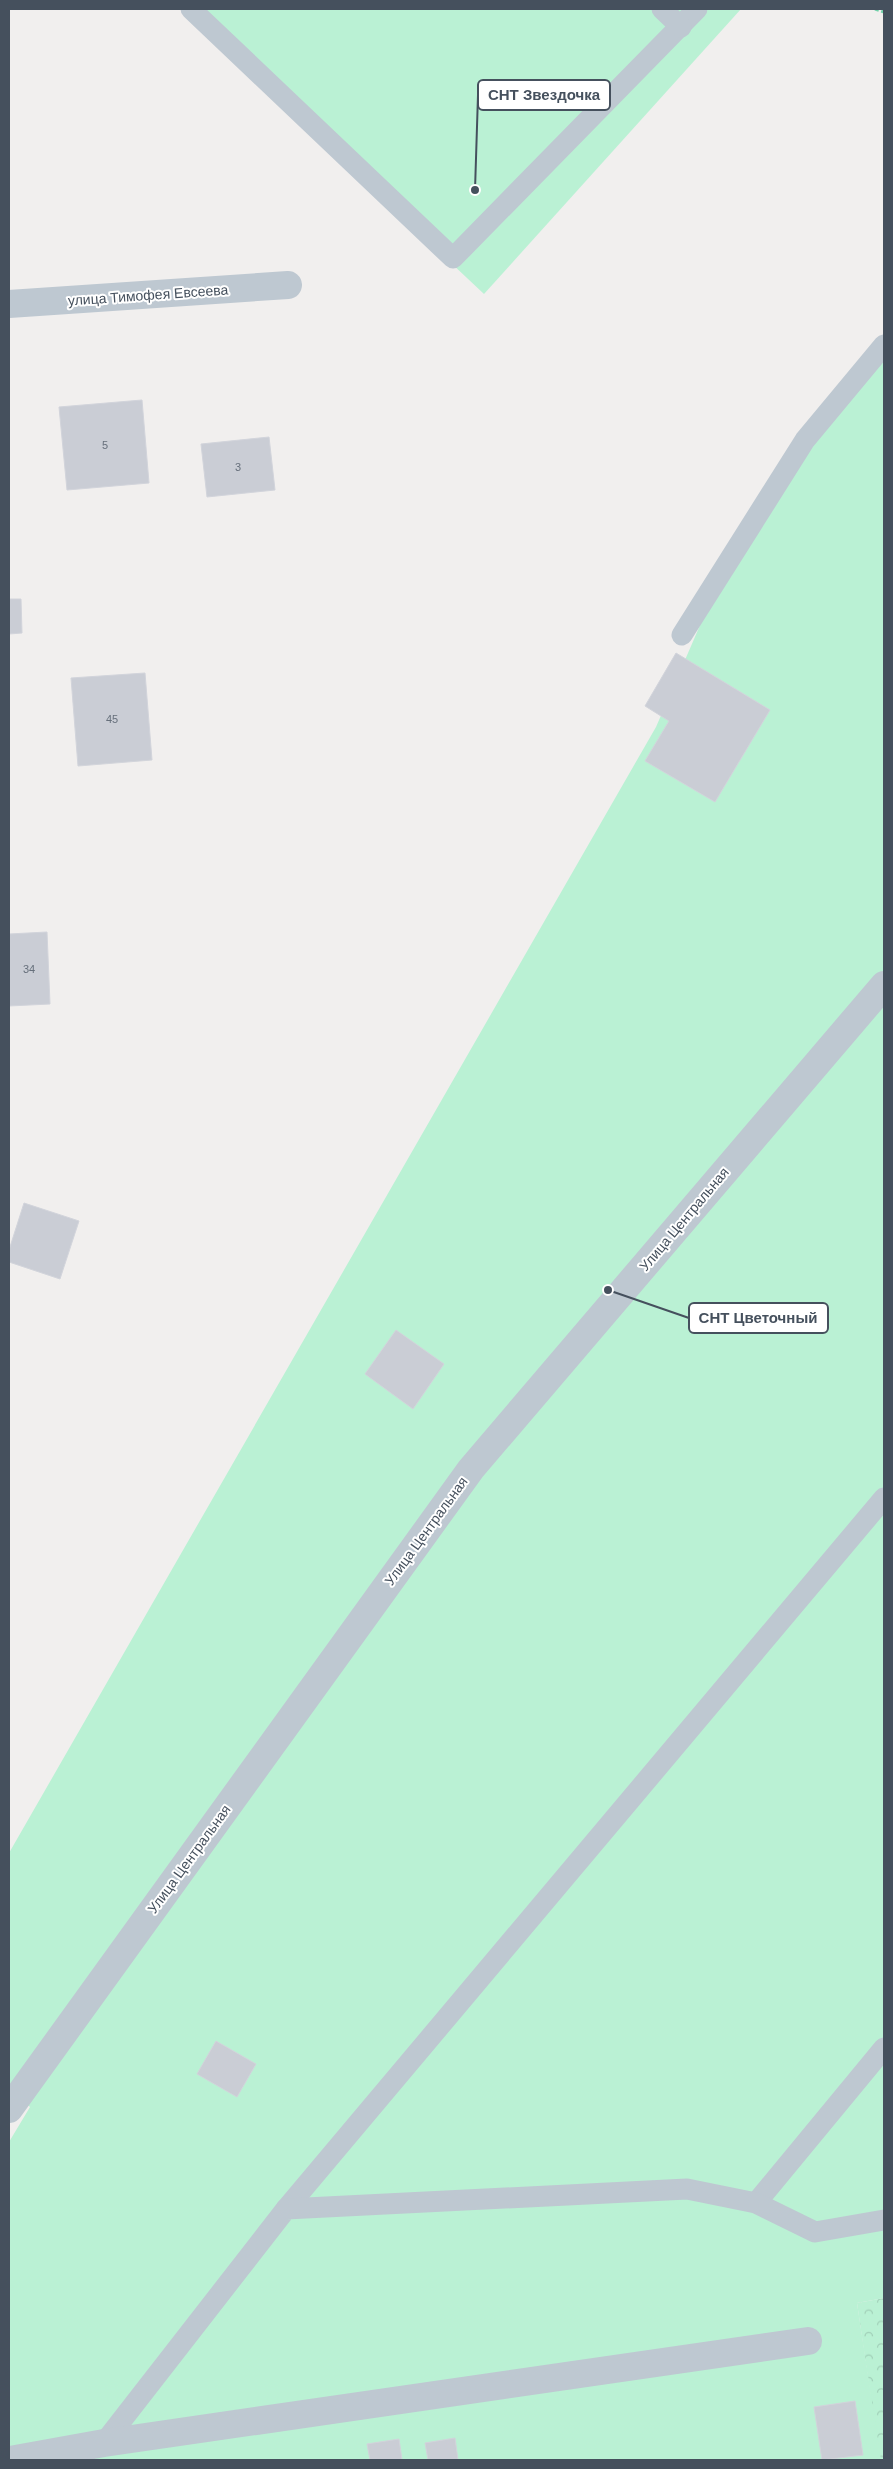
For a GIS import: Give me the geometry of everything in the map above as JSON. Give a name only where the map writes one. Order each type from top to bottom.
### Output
[{"type":"street","name":"улица Тимофея Евсеева","points":[[9,304],[288,284]]},
{"type":"street","name":"Улица Центральная","points":[[9,2109],[471,1469],[884,985]]},
{"type":"street","points":[[10,2460],[104,2443],[808,2341]]},
{"type":"lane","points":[[191,9],[453,258],[697,9]]},
{"type":"lane","points":[[662,9],[680,27]]},
{"type":"lane","points":[[682,635],[805,440],[884,345]]},
{"type":"lane","points":[[104,2443],[286,2209],[884,1498]]},
{"type":"lane","points":[[756,2203],[884,2048]]},
{"type":"lane","points":[[286,2209],[687,2189],[756,2203],[815,2232],[884,2220]]},
{"type":"path","points":[[875,9],[884,12]]},
{"type":"green space","points":[[181,9],[741,9],[484,294]]},
{"type":"green space","points":[[884,358],[884,2298],[857,2303],[881,2460],[9,2460],[9,2142],[30,2107],[9,2087],[9,1853],[656,727],[749,512]]},
{"type":"green space","points":[[884,2298],[884,2460],[880,2460],[857,2303]]},
{"type":"building","points":[[142,400],[149,483],[67,490],[59,407]]},
{"type":"building","points":[[269,437],[275,490],[207,497],[201,444]]},
{"type":"building","points":[[9,599],[21,599],[22,633],[9,634]]},
{"type":"building","points":[[676,653],[770,710],[715,802],[645,761],[669,721],[645,706]]},
{"type":"building","points":[[145,673],[152,760],[78,766],[71,678]]},
{"type":"building","points":[[47,932],[50,1004],[9,1006],[9,934]]},
{"type":"building","points":[[24,1203],[79,1221],[60,1279],[9,1262],[9,1250]]},
{"type":"building","points":[[396,1330],[444,1364],[413,1409],[365,1374]]},
{"type":"building","points":[[216,2041],[256,2064],[237,2097],[197,2074]]},
{"type":"building","points":[[855,2401],[863,2455],[822,2460],[814,2407]]},
{"type":"building","points":[[455,2438],[458,2460],[428,2460],[425,2443]]},
{"type":"building","points":[[399,2439],[402,2460],[370,2460],[367,2444]]},
{"type":"place","name":"СНТ Звездочка","points":[[475,190]]},
{"type":"place","name":"СНТ Цветочный","points":[[608,1290]]}]
